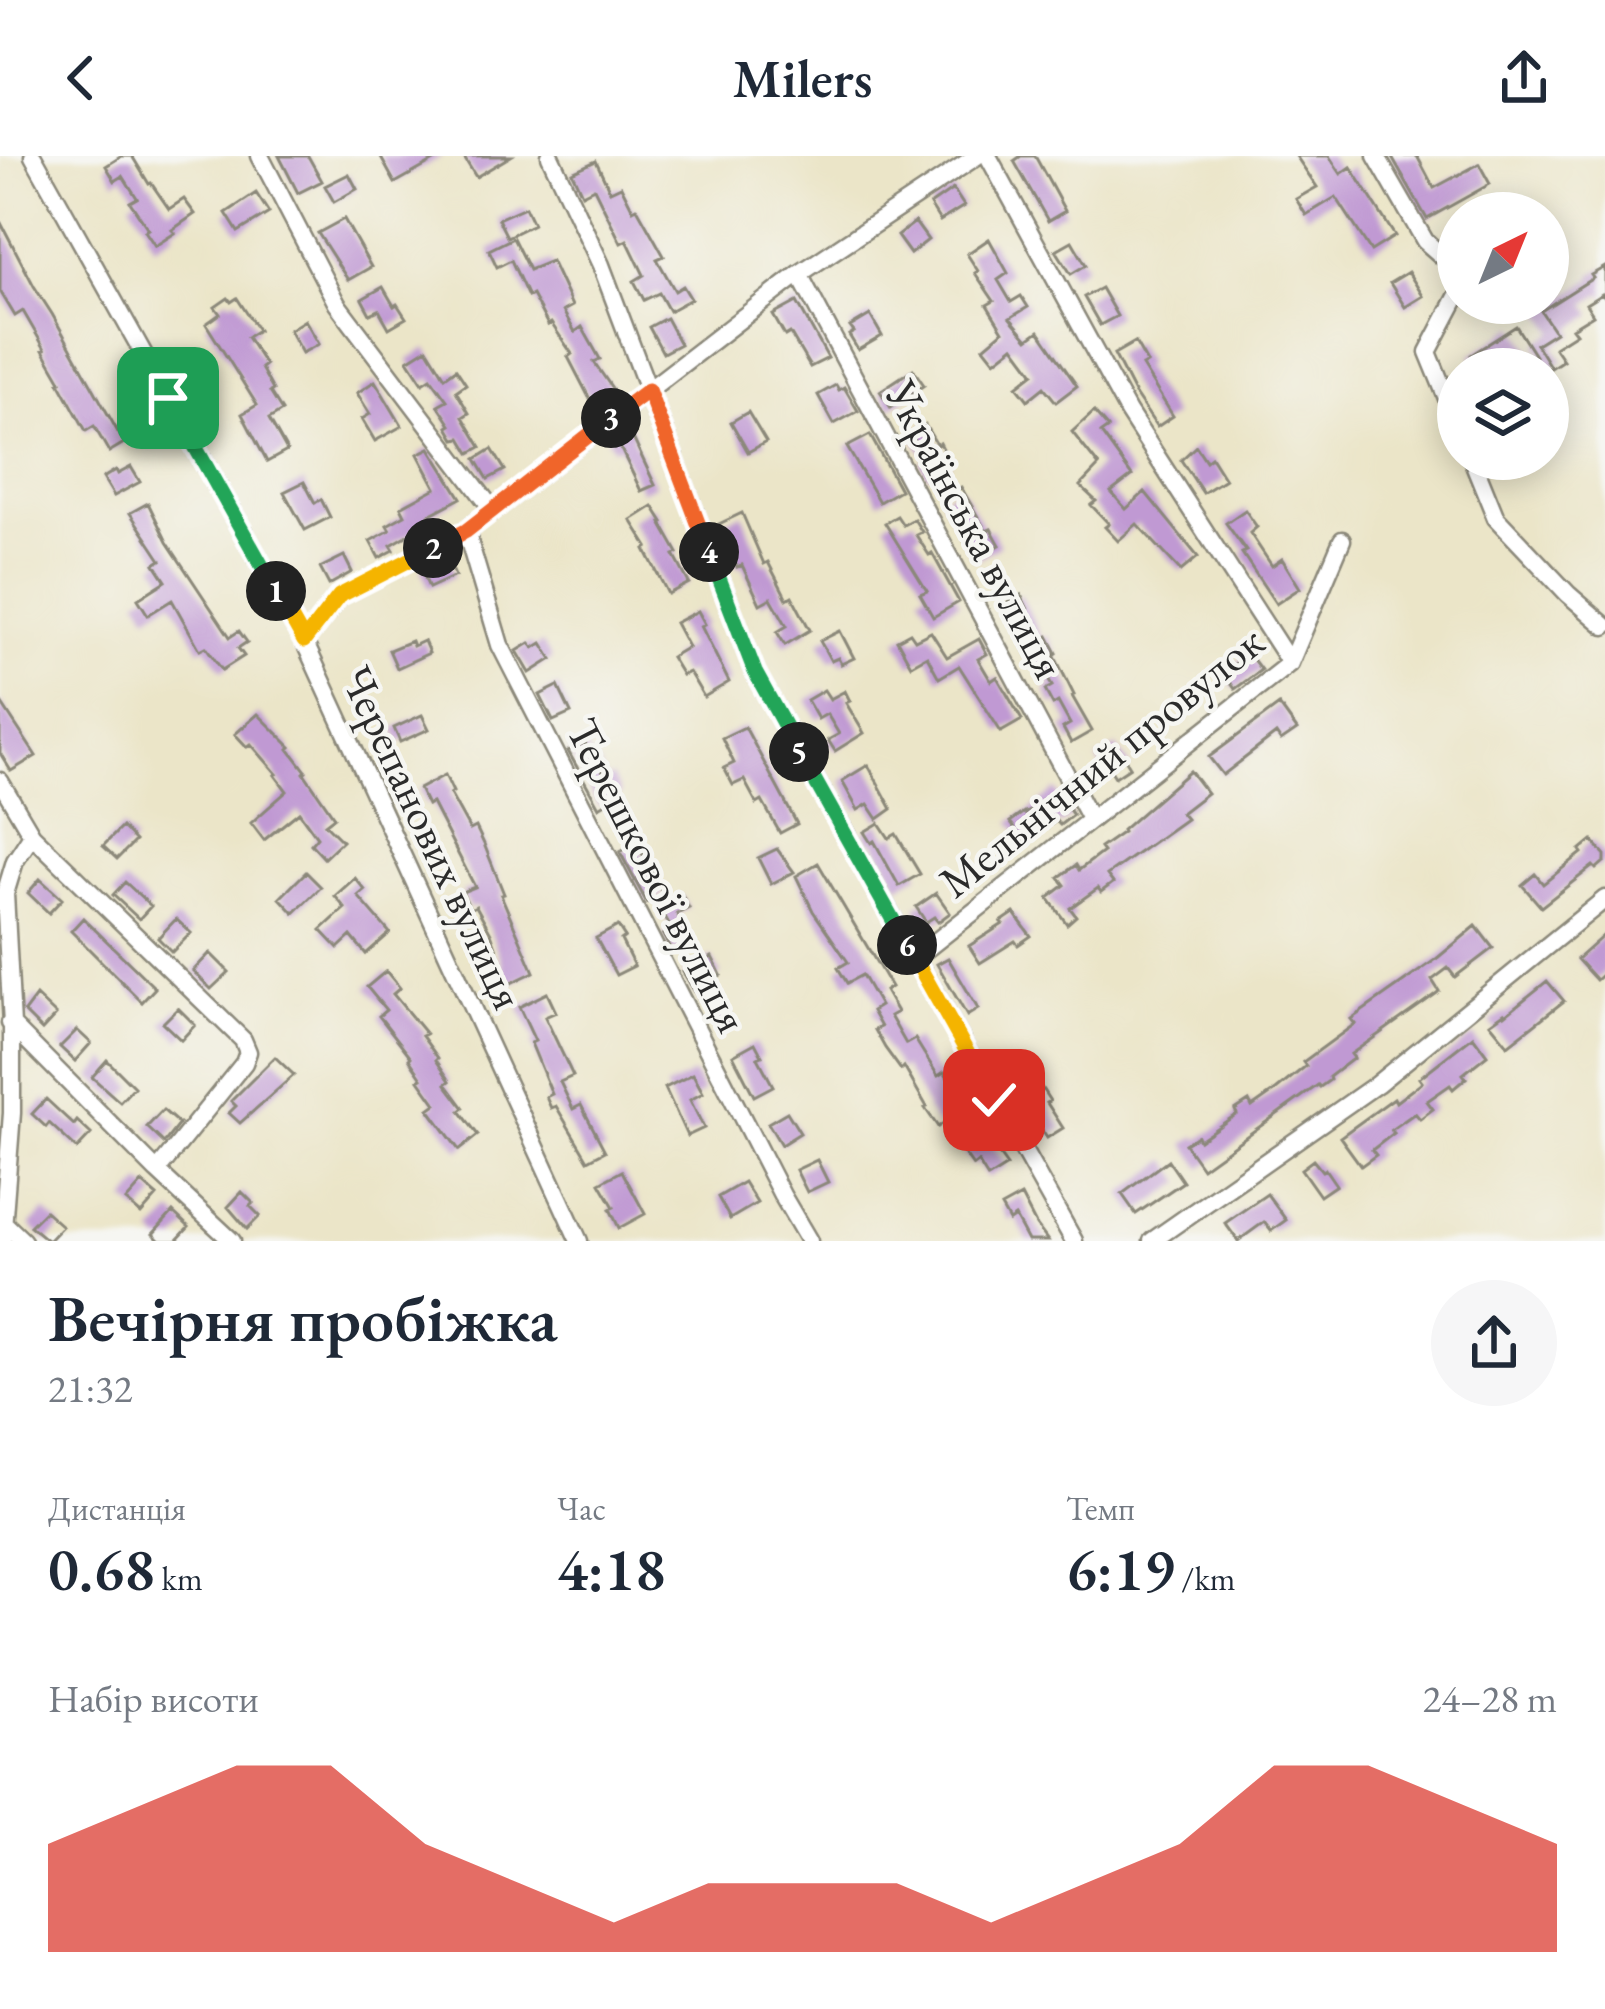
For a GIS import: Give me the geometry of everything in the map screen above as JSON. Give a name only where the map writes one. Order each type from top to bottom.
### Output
[{"type":"street","name":"Черепанових вулиця","points":[[33,156],[304,641],[579,1241]]},
{"type":"street","points":[[260,156],[337,304],[493,510]]},
{"type":"street","points":[[550,156],[601,265],[755,672],[1074,1241]]},
{"type":"street","points":[[304,641],[339,596],[466,531],[799,274],[977,156]]},
{"type":"street","points":[[988,156],[1128,412],[1290,663]]},
{"type":"street","points":[[1376,156],[1425,241],[1437,252]]},
{"type":"street","name":"Українська вулиця","points":[[799,274],[1090,819]]},
{"type":"street","points":[[1437,374],[1428,352],[1443,324]]},
{"type":"street","points":[[1481,480],[1496,518],[1605,626]]},
{"type":"street","name":"Терешкової вулиця","points":[[466,531],[500,645],[809,1241]]},
{"type":"street","name":"Мельнiчний провулок","points":[[915,958],[1290,663],[1342,540]]},
{"type":"street","points":[[0,781],[32,835],[243,1040],[248,1052],[157,1171]]},
{"type":"street","points":[[23,1241],[3,1232],[5,894],[32,835]]},
{"type":"street","points":[[1152,1241],[1377,1084],[1605,899]]},
{"type":"street","points":[[6,1018],[232,1241]]},
{"type":"building","points":[[132,156],[169,209],[184,199],[195,214],[155,246],[130,202],[137,198],[123,176],[115,181],[106,166]]},
{"type":"building","points":[[279,156],[308,156],[322,181],[298,193]]},
{"type":"building","points":[[380,156],[443,156],[395,183]]},
{"type":"building","points":[[463,156],[511,156],[476,177]]},
{"type":"building","points":[[1035,156],[1065,211],[1048,221],[1014,161]]},
{"type":"building","points":[[1296,156],[1329,156],[1341,174],[1351,167],[1395,236],[1371,251],[1336,197],[1306,215],[1296,199],[1317,187]]},
{"type":"building","points":[[1391,156],[1417,156],[1434,188],[1479,164],[1490,184],[1476,192],[1437,192],[1437,213],[1427,219]]},
{"type":"building","points":[[596,161],[610,191],[621,186],[633,210],[637,208],[664,256],[657,259],[675,291],[683,286],[691,299],[669,311],[659,293],[644,300],[634,281],[644,275],[627,240],[621,243],[594,188],[582,194],[572,172]]},
{"type":"building","points":[[349,174],[357,189],[334,202],[325,186]]},
{"type":"building","points":[[953,189],[964,206],[940,221],[930,205]]},
{"type":"building","points":[[256,193],[269,213],[238,232],[226,213]]},
{"type":"building","points":[[525,207],[533,224],[507,237],[498,219]]},
{"type":"building","points":[[344,219],[371,267],[348,280],[318,233]]},
{"type":"building","points":[[0,221],[124,443],[109,452],[94,426],[86,431],[23,311],[15,316],[0,291]]},
{"type":"building","points":[[915,222],[928,240],[910,254],[897,236]]},
{"type":"building","points":[[513,238],[529,270],[551,261],[572,306],[563,311],[575,332],[582,327],[600,359],[594,362],[614,391],[593,405],[568,357],[572,354],[532,295],[528,297],[511,260],[497,267],[489,250]]},
{"type":"building","points":[[989,239],[1008,273],[998,280],[1011,302],[1021,296],[1028,307],[1010,318],[1028,339],[1039,331],[1077,386],[1056,402],[1044,387],[1028,400],[1017,386],[1034,373],[1014,346],[995,361],[984,347],[1003,331],[987,305],[994,301],[967,254]]},
{"type":"building","points":[[1072,241],[1086,265],[1071,274],[1056,250]]},
{"type":"building","points":[[1605,267],[1605,298],[1602,294],[1586,304],[1593,315],[1572,328],[1576,333],[1555,348],[1538,348],[1536,344],[1555,332],[1550,324],[1569,324],[1569,293]]},
{"type":"building","points":[[1408,272],[1423,296],[1405,307],[1390,283]]},
{"type":"building","points":[[383,287],[406,318],[389,328],[379,310],[370,314],[362,299]]},
{"type":"building","points":[[1101,288],[1117,316],[1100,325],[1084,297]]},
{"type":"building","points":[[228,298],[231,302],[237,298],[258,330],[247,337],[265,365],[261,368],[282,411],[269,419],[287,451],[267,462],[242,414],[257,405],[206,324],[220,314],[215,307]]},
{"type":"building","points":[[797,302],[828,358],[810,367],[773,315]]},
{"type":"building","points":[[870,315],[882,336],[858,350],[850,327]]},
{"type":"building","points":[[666,318],[680,344],[663,353],[649,327]]},
{"type":"building","points":[[305,320],[319,344],[302,353],[289,330]]},
{"type":"building","points":[[1516,326],[1530,348],[1482,348]]},
{"type":"building","points":[[1135,342],[1147,363],[1142,366],[1173,416],[1157,427],[1114,354]]},
{"type":"building","points":[[427,348],[445,377],[456,369],[466,384],[456,391],[469,413],[463,417],[481,447],[470,453],[461,438],[455,439],[438,405],[447,400],[431,378],[423,383],[408,360]]},
{"type":"building","points":[[913,369],[924,385],[891,408],[880,391]]},
{"type":"building","points":[[375,381],[402,426],[375,441],[362,419],[370,414],[357,393]]},
{"type":"building","points":[[836,385],[839,390],[844,387],[858,411],[834,424],[818,395]]},
{"type":"building","points":[[748,412],[766,442],[748,452],[731,422]]},
{"type":"building","points":[[1094,412],[1108,428],[1101,433],[1132,476],[1111,492],[1126,509],[1145,492],[1198,557],[1181,571],[1137,524],[1118,541],[1091,505],[1096,501],[1080,486],[1099,466],[1072,432]]},
{"type":"building","points":[[628,422],[655,485],[641,491],[619,445],[614,448],[607,438]]},
{"type":"building","points":[[925,425],[951,464],[928,476],[920,462],[926,458],[911,434]]},
{"type":"building","points":[[870,435],[900,490],[879,502],[847,447]]},
{"type":"building","points":[[1196,446],[1206,461],[1211,457],[1225,479],[1203,493],[1181,460]]},
{"type":"building","points":[[430,448],[461,498],[429,515],[432,521],[391,545],[394,550],[379,558],[370,541],[405,515],[401,507],[436,488],[418,454]]},
{"type":"building","points":[[492,449],[505,470],[488,479],[476,459]]},
{"type":"building","points":[[131,467],[140,482],[114,496],[103,478]]},
{"type":"building","points":[[304,482],[315,503],[321,499],[330,517],[305,530],[284,492]]},
{"type":"building","points":[[961,487],[986,531],[991,529],[1000,545],[975,560],[941,499]]},
{"type":"building","points":[[148,503],[167,542],[230,637],[239,631],[247,642],[238,648],[244,656],[222,670],[206,647],[200,650],[172,600],[148,615],[138,599],[166,581],[155,564],[161,560],[130,513]]},
{"type":"building","points":[[653,506],[689,583],[668,594],[631,520]]},
{"type":"building","points":[[1245,510],[1257,527],[1250,533],[1272,566],[1282,559],[1300,588],[1276,604],[1226,523]]},
{"type":"building","points":[[742,513],[764,564],[768,562],[787,599],[792,596],[810,630],[785,645],[777,632],[787,626],[771,598],[760,604],[719,524]]},
{"type":"building","points":[[897,516],[903,525],[914,519],[922,532],[916,535],[932,553],[959,602],[933,617],[920,594],[927,591],[885,523]]},
{"type":"building","points":[[344,556],[352,572],[329,585],[320,568]]},
{"type":"building","points":[[447,557],[455,576],[429,588],[421,569]]},
{"type":"building","points":[[1021,595],[1042,639],[1048,636],[1057,653],[1072,696],[1092,731],[1071,743],[1063,728],[1070,724],[1045,690],[1052,686],[1038,663],[1033,666],[1001,606]]},
{"type":"building","points":[[698,611],[729,682],[704,697],[689,672],[682,675],[671,657],[688,647],[675,623]]},
{"type":"building","points":[[840,631],[854,658],[841,664],[838,658],[831,661],[820,641]]},
{"type":"building","points":[[931,632],[947,657],[979,639],[987,654],[978,659],[991,681],[997,677],[1022,720],[1001,732],[959,666],[939,678],[927,656],[911,665],[897,640],[910,633],[915,640]]},
{"type":"building","points":[[411,641],[413,646],[424,641],[429,653],[397,668],[389,650]]},
{"type":"building","points":[[530,643],[534,648],[542,643],[552,659],[530,673],[517,651]]},
{"type":"building","points":[[1249,654],[1261,670],[1235,689],[1223,672]]},
{"type":"building","points":[[558,686],[571,713],[553,721],[540,695]]},
{"type":"building","points":[[824,690],[830,699],[845,691],[850,701],[846,703],[864,733],[835,751],[828,740],[839,734],[827,714],[818,719],[807,700]]},
{"type":"building","points":[[0,701],[36,756],[11,771],[0,753]]},
{"type":"building","points":[[1279,705],[1297,730],[1281,741],[1276,734],[1223,775],[1209,757]]},
{"type":"building","points":[[258,714],[291,747],[334,817],[325,824],[342,841],[324,858],[311,844],[317,837],[299,812],[264,840],[251,823],[287,791],[251,744],[247,747],[235,734]]},
{"type":"building","points":[[422,715],[429,729],[400,742],[394,728]]},
{"type":"building","points":[[745,727],[797,824],[780,833],[744,780],[733,785],[724,768],[734,763],[722,738]]},
{"type":"building","points":[[585,743],[594,762],[607,779],[612,777],[621,794],[599,807],[568,751]]},
{"type":"building","points":[[1117,746],[1130,767],[1115,777],[1097,759]]},
{"type":"building","points":[[868,765],[892,809],[878,819],[868,804],[858,810],[842,781]]},
{"type":"building","points":[[1190,771],[1207,793],[1181,813],[1186,819],[1107,875],[1113,883],[1070,908],[1076,916],[1067,924],[1048,898],[1065,885],[1059,877],[1076,865],[1079,870],[1103,852],[1100,848]]},
{"type":"building","points":[[445,775],[470,830],[476,827],[484,844],[534,972],[509,984],[491,933],[462,892],[475,887],[432,803],[427,805],[419,789]]},
{"type":"building","points":[[1055,790],[1073,815],[1026,843],[1010,822]]},
{"type":"building","points":[[879,823],[889,838],[896,834],[920,874],[899,886],[864,832]]},
{"type":"building","points":[[122,827],[135,841],[117,859],[103,846]]},
{"type":"building","points":[[1592,840],[1605,861],[1541,907],[1522,885],[1535,874],[1543,884]]},
{"type":"building","points":[[637,843],[663,894],[647,903],[620,852]]},
{"type":"building","points":[[777,849],[794,872],[771,884],[758,858]]},
{"type":"building","points":[[818,863],[891,987],[885,991],[897,1012],[890,1016],[906,1044],[915,1039],[938,1076],[944,1072],[1007,1166],[988,1178],[978,1162],[973,1166],[963,1152],[969,1148],[949,1119],[938,1127],[904,1067],[901,1070],[885,1048],[872,1011],[880,1006],[862,975],[847,983],[838,968],[848,962],[796,876]]},
{"type":"building","points":[[306,872],[321,887],[294,913],[280,898]]},
{"type":"building","points":[[355,878],[365,890],[358,896],[390,933],[366,954],[351,936],[338,948],[321,930],[345,908],[335,896]]},
{"type":"building","points":[[40,879],[62,899],[49,913],[28,893]]},
{"type":"building","points":[[125,882],[151,906],[139,919],[113,895]]},
{"type":"building","points":[[936,893],[950,913],[938,922],[934,917],[926,922],[916,907]]},
{"type":"building","points":[[682,895],[689,908],[677,914],[692,941],[672,952],[663,935],[670,926],[660,907]]},
{"type":"building","points":[[1014,913],[1031,936],[980,963],[969,946]]},
{"type":"building","points":[[83,918],[155,988],[142,1002],[71,931]]},
{"type":"building","points":[[176,919],[191,933],[172,952],[158,938]]},
{"type":"building","points":[[618,926],[634,966],[616,975],[596,938]]},
{"type":"building","points":[[1476,926],[1493,948],[1455,977],[1448,968],[1432,980],[1437,993],[1351,1054],[1354,1058],[1330,1080],[1202,1168],[1185,1144],[1197,1136],[1199,1140],[1249,1101],[1252,1107],[1276,1090],[1306,1066],[1303,1062],[1355,1024],[1351,1019]]},
{"type":"building","points":[[1605,934],[1605,972],[1596,980],[1577,959]]},
{"type":"building","points":[[210,953],[229,972],[211,989],[193,971]]},
{"type":"building","points":[[712,957],[721,975],[711,980],[734,1024],[719,1032],[683,972]]},
{"type":"building","points":[[948,958],[978,1009],[967,1016],[937,964]]},
{"type":"building","points":[[386,971],[400,988],[393,994],[426,1034],[422,1036],[450,1081],[446,1084],[478,1135],[459,1150],[429,1109],[436,1104],[419,1080],[411,1057],[379,1016],[386,1010],[367,987]]},
{"type":"building","points":[[1547,981],[1564,1001],[1508,1045],[1490,1023]]},
{"type":"building","points":[[547,993],[556,1012],[545,1017],[573,1076],[560,1082],[573,1109],[581,1105],[605,1151],[588,1160],[546,1097],[552,1094],[519,1007]]},
{"type":"building","points":[[36,996],[56,1015],[42,1030],[24,1012]]},
{"type":"building","points":[[178,1008],[195,1025],[181,1040],[163,1023]]},
{"type":"building","points":[[77,1030],[91,1043],[75,1061],[60,1047]]},
{"type":"building","points":[[1473,1036],[1487,1055],[1453,1089],[1450,1085],[1427,1101],[1433,1109],[1420,1119],[1415,1113],[1391,1130],[1394,1133],[1372,1150],[1376,1155],[1361,1166],[1340,1137],[1394,1098],[1396,1102]]},
{"type":"building","points":[[755,1043],[773,1086],[754,1096],[733,1055]]},
{"type":"building","points":[[275,1057],[294,1075],[240,1123],[229,1113],[236,1106],[231,1101]]},
{"type":"building","points":[[107,1060],[134,1087],[120,1102],[92,1077]]},
{"type":"building","points":[[693,1074],[703,1093],[690,1100],[704,1128],[687,1136],[665,1088]]},
{"type":"building","points":[[1041,1087],[1063,1128],[1047,1138],[1021,1099]]},
{"type":"building","points":[[46,1099],[91,1134],[77,1149],[32,1114]]},
{"type":"building","points":[[163,1110],[179,1124],[164,1143],[147,1127]]},
{"type":"building","points":[[787,1112],[800,1133],[781,1145],[768,1123]]},
{"type":"building","points":[[817,1160],[828,1182],[807,1192],[796,1170]]},
{"type":"building","points":[[1168,1160],[1183,1182],[1136,1214],[1122,1194]]},
{"type":"building","points":[[1313,1160],[1336,1185],[1320,1196],[1301,1169]]},
{"type":"building","points":[[622,1171],[645,1214],[619,1228],[600,1183]]},
{"type":"building","points":[[744,1182],[757,1203],[730,1219],[718,1197]]},
{"type":"building","points":[[142,1183],[157,1196],[141,1214],[126,1201]]},
{"type":"building","points":[[242,1192],[260,1216],[247,1229],[228,1207]]},
{"type":"building","points":[[1267,1194],[1286,1220],[1271,1231],[1264,1222],[1238,1241],[1225,1223]]},
{"type":"building","points":[[1021,1196],[1048,1241],[1028,1241],[1015,1217],[1009,1221],[1001,1207]]},
{"type":"building","points":[[45,1211],[62,1226],[48,1241],[30,1226]]},
{"type":"building","points":[[173,1212],[189,1227],[176,1241],[160,1241],[153,1234]]},
{"type":"route","points":[[168,398],[304,641],[339,596],[466,531],[648,390],[755,672],[994,1100]]}]
